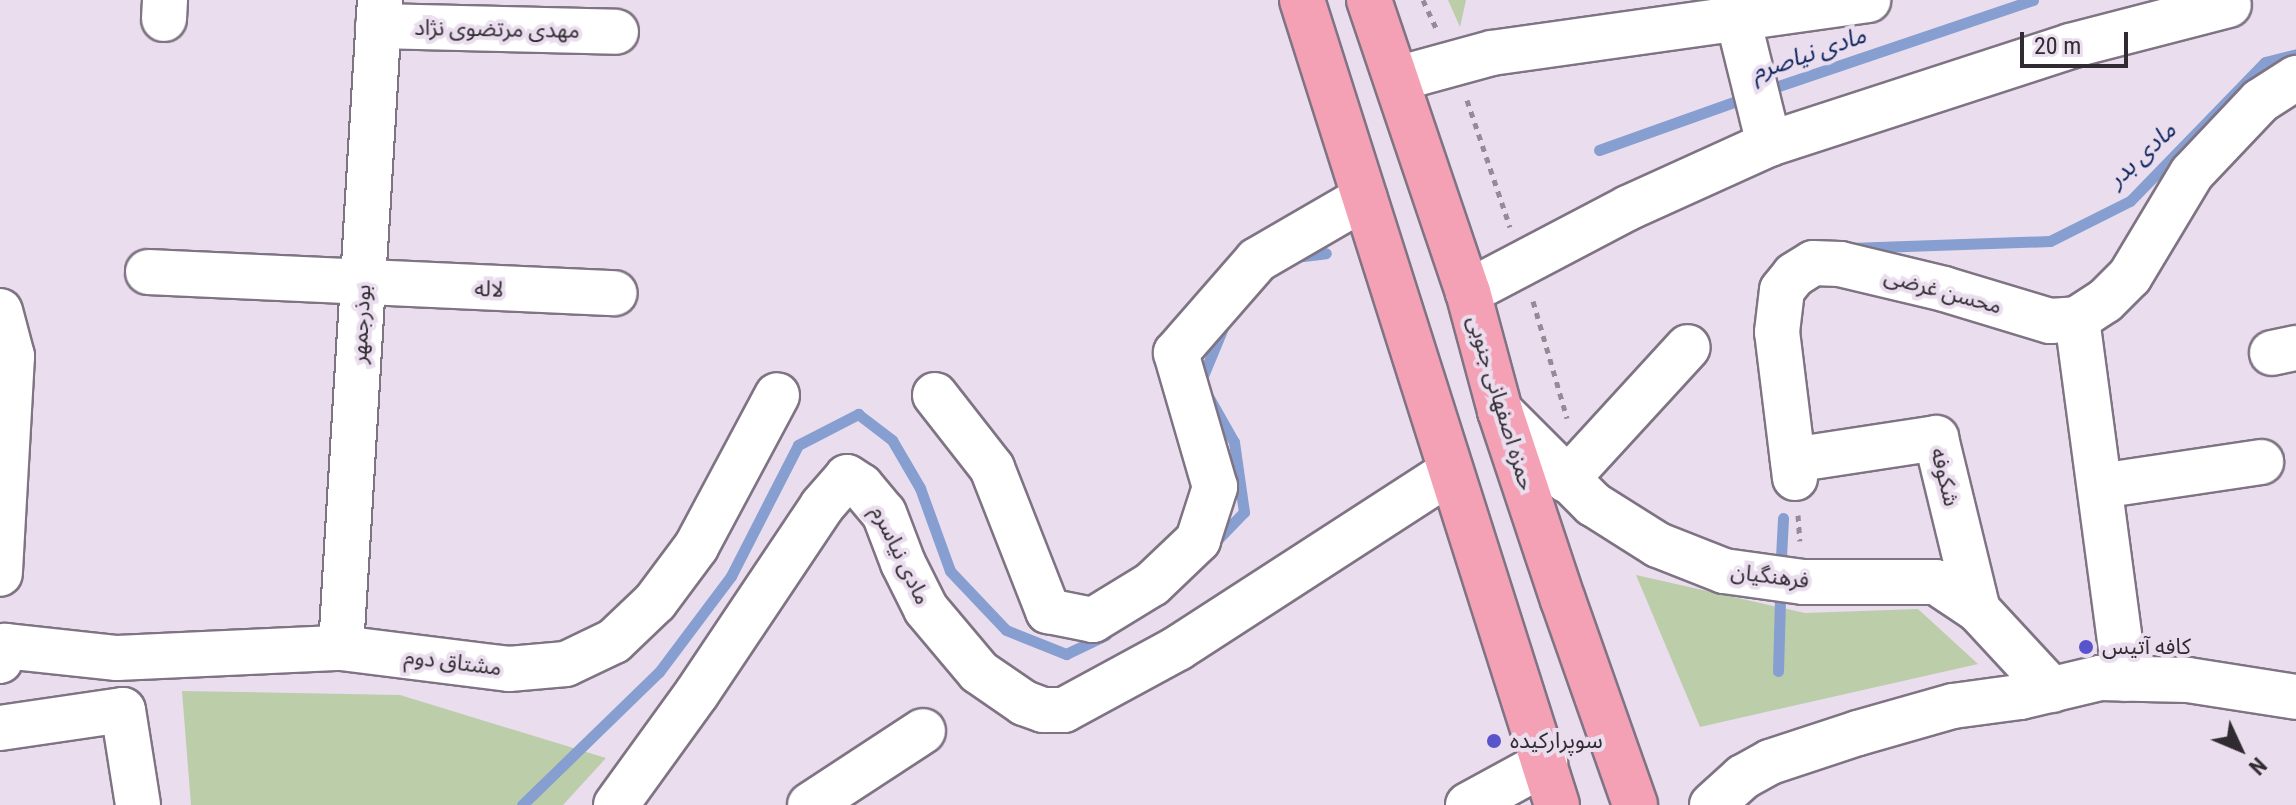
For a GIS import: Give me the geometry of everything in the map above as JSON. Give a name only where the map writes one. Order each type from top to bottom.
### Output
[{"type":"main road","points":[[1302,0],[1557,805]]},
{"type":"main road","name":"حمزه اصفهانی جنوبی","points":[[1369,0],[1468,292],[1500,411],[1635,805]]},
{"type":"street","points":[[1397,79],[1492,53],[1868,0]]},
{"type":"street","points":[[1468,292],[1628,208],[1760,111],[2070,46],[2229,5]]},
{"type":"street","name":"مهدی مرتضوی نژاد","points":[[379,13],[616,32]]},
{"type":"street","name":"بوذرجمهر","points":[[341,648],[379,13]]},
{"type":"street","points":[[1738,19],[1760,111]]},
{"type":"street","points":[[2125,679],[2077,319],[2105,301],[2130,276],[2192,173],[2260,101],[2296,78]]},
{"type":"street","points":[[935,395],[992,468],[1048,611],[1093,620],[1152,584],[1198,540],[1215,487],[1176,353],[1257,260],[1364,198]]},
{"type":"street","name":"محسن غرضی","points":[[1794,469],[1777,332],[1782,290],[1794,275],[1813,263],[1840,264],[1944,289],[2050,321],[2077,319]]},
{"type":"street","name":"لاله","points":[[148,272],[363,285],[615,293]]},
{"type":"street","points":[[0,311],[12,356],[0,574]]},
{"type":"street","points":[[1566,480],[1688,347]]},
{"type":"street","name":"مشتاق دوم","points":[[2,645],[117,658],[341,648],[509,669],[566,664],[614,641],[655,602],[696,547],[777,395]]},
{"type":"street","name":"فرهنگیان","points":[[1500,411],[1593,504],[1658,545],[1724,571],[1803,582],[1936,582],[1978,610],[2052,690]]},
{"type":"street","name":"شکوفه","points":[[1794,469],[1936,438],[1978,610]]},
{"type":"street","points":[[2100,486],[2261,462]]},
{"type":"street","name":"مادی نیاسرم","points":[[616,805],[697,693],[822,506],[847,477],[868,493],[884,513],[903,563],[926,609],[979,672],[1024,703],[1043,710],[1064,710],[1178,648],[1450,472]]},
{"type":"street","points":[[1712,805],[1743,777],[1770,762],[1953,706],[2052,690],[2100,678],[2188,680],[2296,697]]},
{"type":"street","points":[[0,728],[123,710],[138,805]]},
{"type":"street","points":[[821,802],[923,731]]},
{"type":"street","points":[[1468,805],[1545,763]]},
{"type":"path","points":[[1794,469],[1803,582]]},
{"type":"green space","points":[[1448,0],[1466,0],[1460,27]]},
{"type":"green space","points":[[1636,575],[1805,613],[1918,609],[1978,664],[1700,727]]},
{"type":"green space","points":[[182,691],[400,695],[606,758],[563,805],[191,805]]},
{"type":"waterway","name":"مادی نیاصرم","points":[[1764,91],[2033,0]]},
{"type":"waterway","name":"مادی بدر","points":[[1850,248],[2050,241],[2130,201],[2265,62],[2296,54]]},
{"type":"waterway","name":"مادی نیاصرم","points":[[1599,150],[1748,97]]},
{"type":"waterway","points":[[1295,257],[1326,253]]},
{"type":"waterway","points":[[1200,383],[1224,325]]},
{"type":"waterway","points":[[1209,398],[1234,442],[1244,512],[1213,544]]},
{"type":"waterway","points":[[522,805],[659,672],[731,576],[798,445],[858,414],[892,440],[920,488],[950,571],[1006,630],[1066,654],[1106,635]]},
{"type":"waterway","name":"مادی بدر","points":[[1781,557],[1783,518]]},
{"type":"waterway","name":"مادی بدر","points":[[1778,671],[1780,601]]},
{"type":"place","name":"کافه آتیس","points":[[2086,647]]},
{"type":"place","name":"سوپرارکیده","points":[[1494,741]]}]
